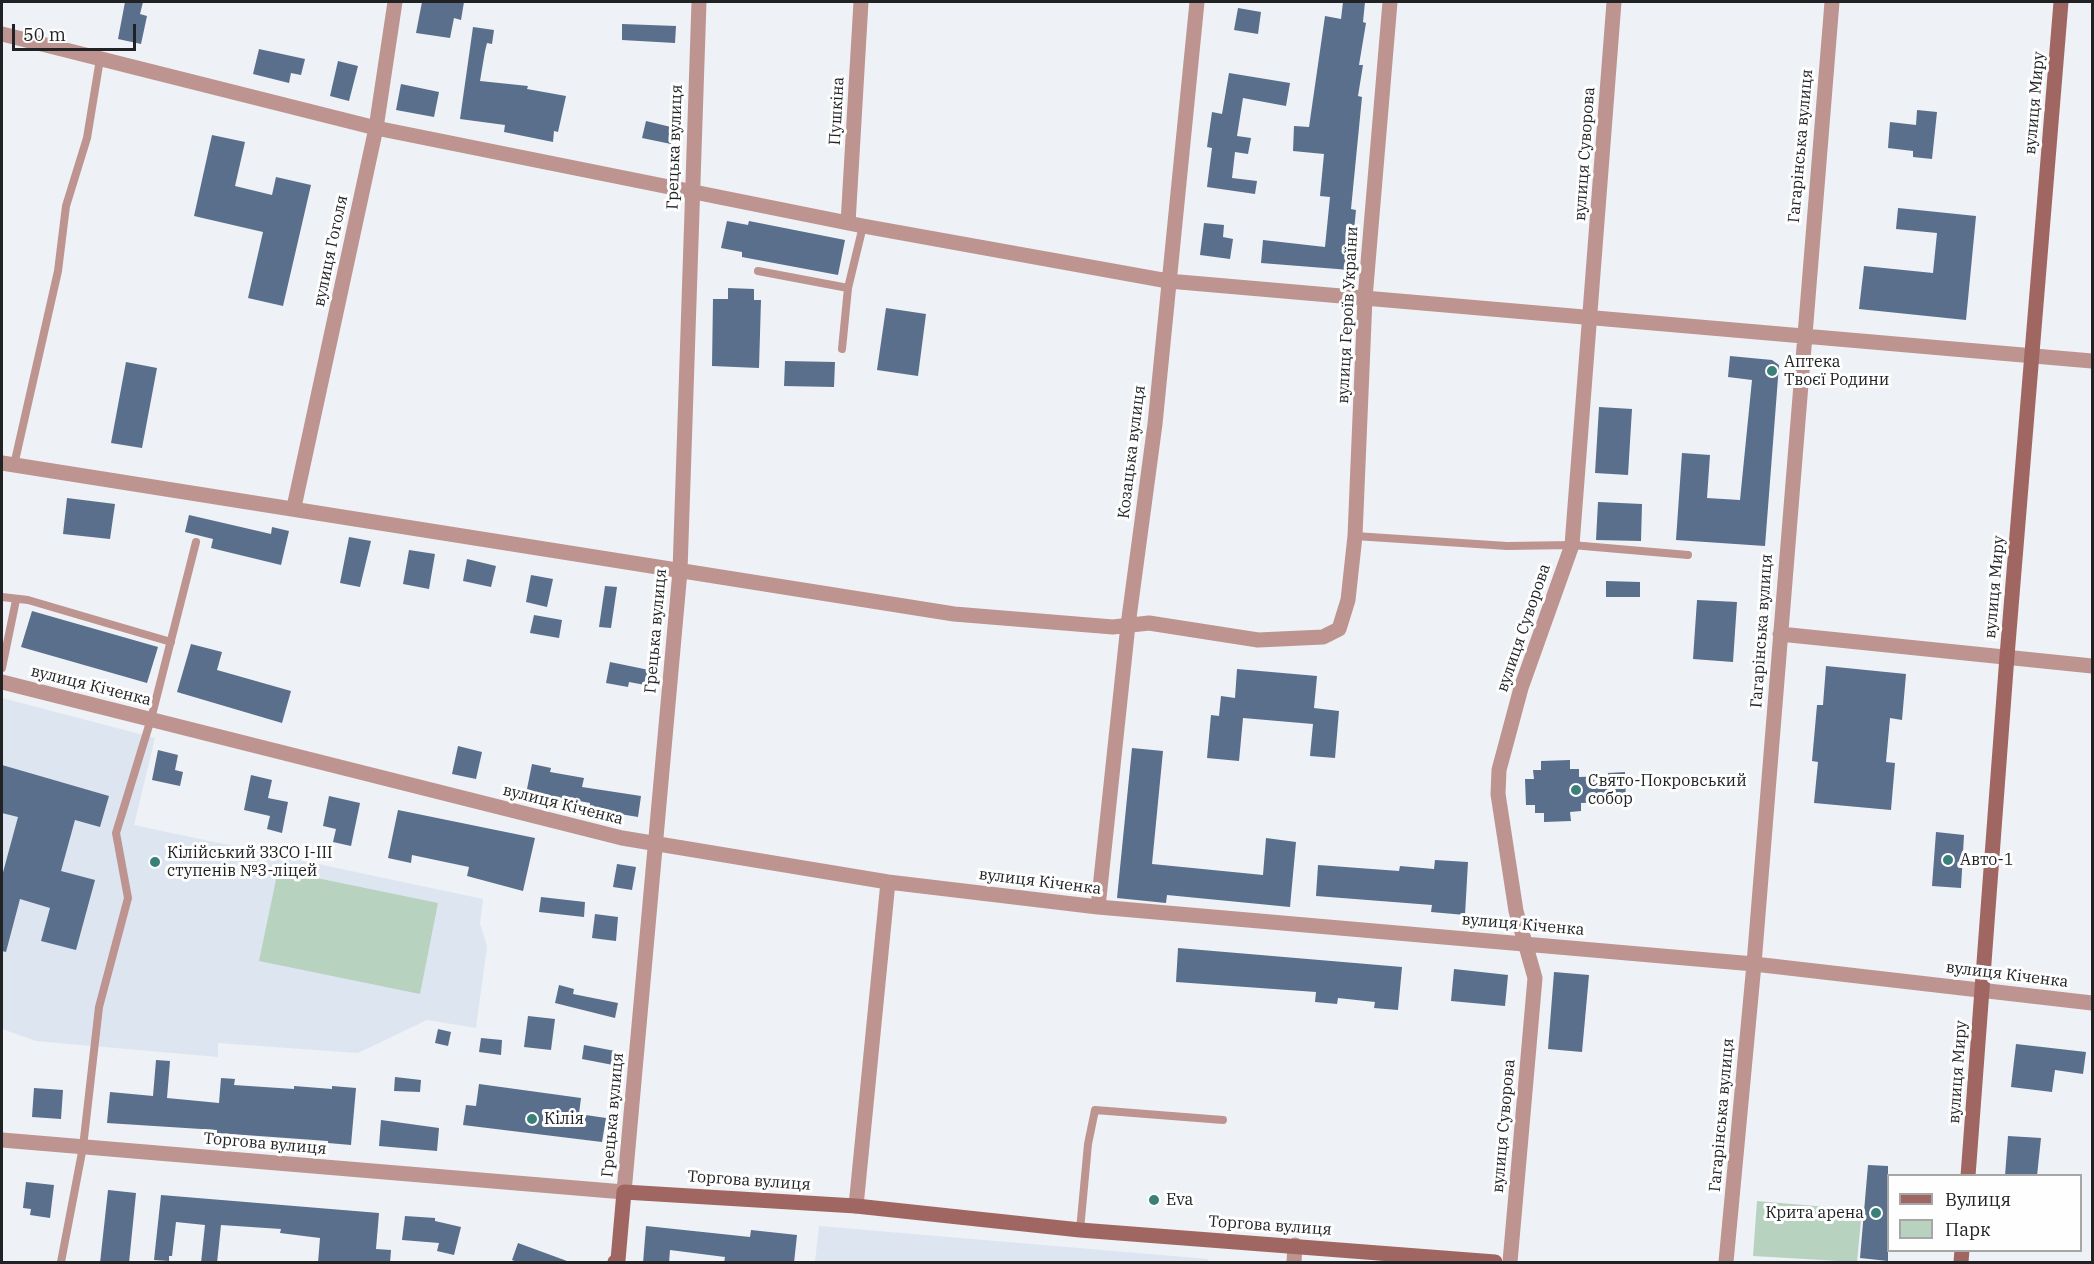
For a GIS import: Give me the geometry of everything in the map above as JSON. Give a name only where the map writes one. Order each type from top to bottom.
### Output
[{"type":"main road","name":"вулиця Миру","points":[[1968,1174],[2007,656],[2061,2]]},
{"type":"main road","name":"Торгова вулиця","points":[[624,1192],[856,1206],[1080,1230],[1295,1245],[1495,1263]]},
{"type":"main road","name":"Грецька вулиця","points":[[617,1262],[624,1192]]},
{"type":"street","name":"вулиця Гоголя","points":[[294,507],[376,128],[395,2]]},
{"type":"street","name":"Грецька вулиця","points":[[624,1192],[680,571],[699,2]]},
{"type":"street","name":"Пушкіна","points":[[856,224],[861,2]]},
{"type":"street","name":"Козацька вулиця","points":[[1098,907],[1128,625],[1155,424],[1197,2]]},
{"type":"street","name":"вулиця Героїв України","points":[[1128,625],[1149,623],[1258,640],[1323,637],[1339,629],[1348,600],[1355,536],[1365,298],[1389,2]]},
{"type":"street","name":"вулиця Суворова","points":[[1510,1263],[1535,978],[1516,911],[1498,794],[1499,770],[1521,688],[1572,545],[1614,2]]},
{"type":"street","name":"Гагарінська вулиця","points":[[1726,1263],[1754,964],[1803,336],[1832,2]]},
{"type":"street","points":[[2,34],[376,128],[691,189],[856,224],[1168,281],[2092,361]]},
{"type":"street","points":[[8,464],[294,507],[954,614],[1113,627],[1128,625]]},
{"type":"street","points":[[1779,634],[2092,666]]},
{"type":"street","name":"вулиця Кіченка","points":[[2,682],[610,835],[888,882],[1098,907],[1754,964],[2092,1003]]},
{"type":"street","points":[[856,1206],[888,882]]},
{"type":"street","name":"Торгова вулиця","points":[[2,1140],[624,1192]]},
{"type":"street","points":[[1294,1263],[1295,1245]]},
{"type":"lane","points":[[8,464],[58,271],[66,206],[87,138],[100,59]]},
{"type":"lane","points":[[842,349],[856,224]]},
{"type":"lane","points":[[758,271],[848,288]]},
{"type":"lane","points":[[1355,536],[1507,546],[1572,545],[1688,555]]},
{"type":"lane","points":[[61,1263],[83,1147],[99,1007],[128,898],[116,833],[151,720],[196,542]]},
{"type":"lane","points":[[2,597],[28,600],[171,642]]},
{"type":"lane","points":[[2,668],[16,600]]},
{"type":"lane","points":[[1080,1230],[1088,1144],[1095,1110],[1223,1120]]},
{"type":"shaded area","name":"Кілійський ЗЗСО І-ІІІ ступенів №3-ліцей","points":[[2,698],[155,738],[134,825],[483,899],[480,924],[487,946],[476,1028],[427,1020],[358,1053],[218,1043],[218,1057],[36,1041],[2,1029]]},
{"type":"shaded area","points":[[819,1226],[1208,1259],[1208,1262],[815,1262]]},
{"type":"green space","points":[[278,870],[438,903],[420,994],[259,961]]},
{"type":"green space","points":[[1757,1201],[1862,1210],[1857,1262],[1753,1256]]},
{"type":"building","points":[[125,2],[143,2],[140,14],[147,16],[141,44],[118,39]]},
{"type":"building","points":[[422,2],[464,2],[461,20],[454,18],[450,38],[416,33]]},
{"type":"building","points":[[1343,2],[1365,2],[1363,22],[1366,23],[1359,65],[1363,65],[1358,96],[1362,97],[1351,209],[1356,210],[1350,270],[1261,263],[1263,240],[1325,247],[1330,197],[1320,196],[1324,154],[1293,151],[1294,126],[1309,127],[1325,16],[1341,19]]},
{"type":"building","points":[[1238,8],[1261,12],[1258,34],[1234,30]]},
{"type":"building","points":[[622,24],[676,26],[675,43],[622,40]]},
{"type":"building","points":[[473,27],[494,30],[492,44],[487,43],[480,81],[528,86],[527,89],[566,96],[558,132],[554,131],[553,142],[504,132],[505,125],[460,119]]},
{"type":"building","points":[[259,49],[305,59],[301,75],[291,73],[289,83],[253,74]]},
{"type":"building","points":[[338,61],[358,66],[349,101],[330,96]]},
{"type":"building","points":[[1229,73],[1290,83],[1286,106],[1243,98],[1237,136],[1251,138],[1248,154],[1235,152],[1232,178],[1257,181],[1255,194],[1207,187],[1212,148],[1207,147],[1212,112],[1222,114]]},
{"type":"building","points":[[401,84],[439,92],[434,117],[396,110]]},
{"type":"building","points":[[1917,110],[1937,112],[1932,159],[1913,157],[1913,151],[1888,148],[1890,122],[1916,125]]},
{"type":"building","points":[[646,121],[675,128],[671,144],[642,138]]},
{"type":"building","points":[[212,135],[245,142],[235,186],[272,195],[276,177],[311,185],[283,306],[248,298],[263,232],[194,216]]},
{"type":"building","points":[[1898,208],[1976,216],[1966,320],[1859,309],[1864,266],[1933,273],[1937,233],[1896,229]]},
{"type":"building","points":[[727,221],[748,225],[749,221],[845,240],[838,275],[742,257],[742,252],[721,248]]},
{"type":"building","points":[[1204,223],[1224,225],[1223,237],[1233,239],[1230,259],[1200,255]]},
{"type":"building","points":[[728,288],[754,289],[754,300],[761,300],[759,368],[712,366],[713,299],[728,299]]},
{"type":"building","points":[[886,308],[926,314],[918,376],[877,370]]},
{"type":"building","points":[[1730,356],[1772,360],[1779,365],[1765,546],[1676,540],[1682,453],[1710,455],[1707,498],[1740,500],[1752,380],[1728,377]]},
{"type":"building","points":[[785,361],[835,362],[834,387],[784,386]]},
{"type":"building","points":[[126,362],[157,368],[142,448],[111,443]]},
{"type":"building","points":[[1599,407],[1632,409],[1628,475],[1595,473]]},
{"type":"building","points":[[67,498],[115,504],[110,539],[63,534]]},
{"type":"building","points":[[1598,502],[1642,504],[1641,541],[1596,540]]},
{"type":"building","points":[[189,515],[271,534],[272,527],[289,531],[281,565],[211,548],[213,539],[185,532]]},
{"type":"building","points":[[349,537],[371,541],[360,587],[340,583]]},
{"type":"building","points":[[409,550],[435,554],[429,589],[403,584]]},
{"type":"building","points":[[467,559],[496,566],[491,587],[463,581]]},
{"type":"building","points":[[531,575],[553,579],[547,607],[526,602]]},
{"type":"building","points":[[1606,581],[1640,582],[1640,597],[1606,597]]},
{"type":"building","points":[[605,586],[617,587],[611,628],[599,627]]},
{"type":"building","points":[[1697,600],[1737,602],[1733,662],[1693,659]]},
{"type":"building","points":[[32,611],[158,647],[147,683],[21,647]]},
{"type":"building","points":[[534,615],[562,620],[559,638],[530,633]]},
{"type":"building","points":[[191,644],[222,652],[217,670],[291,691],[282,723],[177,692]]},
{"type":"building","points":[[610,662],[649,670],[645,685],[629,682],[628,687],[606,683]]},
{"type":"building","points":[[1826,666],[1906,674],[1902,720],[1890,718],[1886,762],[1895,763],[1891,810],[1814,803],[1818,762],[1812,761],[1817,705],[1823,705]]},
{"type":"building","points":[[1237,669],[1317,676],[1314,708],[1339,711],[1335,758],[1310,756],[1313,724],[1243,718],[1239,761],[1207,758],[1211,715],[1219,716],[1221,696],[1235,698]]},
{"type":"building","points":[[458,746],[482,752],[476,779],[452,774]]},
{"type":"building","points":[[1132,748],[1163,751],[1152,864],[1263,875],[1266,838],[1296,842],[1290,907],[1167,895],[1166,903],[1117,898]]},
{"type":"building","points":[[158,750],[178,755],[175,770],[183,772],[180,786],[152,780]]},
{"type":"building","name":"Свято-Покровський собор","points":[[1570,760],[1570,769],[1579,769],[1579,777],[1608,776],[1608,773],[1625,772],[1626,805],[1609,806],[1609,802],[1581,803],[1581,811],[1570,812],[1571,821],[1544,822],[1544,813],[1535,813],[1535,805],[1526,805],[1525,779],[1534,779],[1533,770],[1541,770],[1541,761]]},
{"type":"building","points":[[532,764],[551,768],[550,772],[584,778],[582,787],[641,796],[638,817],[590,809],[590,803],[563,798],[562,802],[526,794]]},
{"type":"building","points":[[2,765],[109,796],[100,827],[75,820],[61,871],[95,880],[76,950],[41,941],[50,908],[20,899],[6,952],[2,951],[2,876],[18,817],[2,813]]},
{"type":"building","points":[[251,775],[272,780],[268,798],[288,802],[282,833],[267,829],[270,816],[244,810]]},
{"type":"building","points":[[329,796],[360,803],[351,846],[333,842],[336,829],[323,826]]},
{"type":"building","points":[[398,810],[535,838],[523,891],[467,876],[469,867],[412,855],[411,863],[388,858]]},
{"type":"building","name":"Авто-1","points":[[1936,832],[1964,835],[1961,888],[1932,886]]},
{"type":"building","points":[[1435,860],[1468,862],[1465,915],[1431,912],[1432,905],[1316,896],[1318,865],[1399,871],[1400,866],[1434,869]]},
{"type":"building","points":[[617,864],[636,867],[632,890],[613,887]]},
{"type":"building","points":[[541,897],[585,902],[584,917],[539,912]]},
{"type":"building","points":[[595,914],[618,917],[616,941],[592,938]]},
{"type":"building","points":[[1178,948],[1402,967],[1398,1010],[1374,1008],[1375,1002],[1338,998],[1337,1004],[1315,1002],[1316,992],[1176,982]]},
{"type":"building","points":[[1454,969],[1508,975],[1505,1006],[1451,1001]]},
{"type":"building","points":[[1554,972],[1589,975],[1582,1052],[1548,1049]]},
{"type":"building","points":[[559,985],[574,989],[573,994],[618,1003],[615,1018],[555,1003]]},
{"type":"building","points":[[528,1016],[555,1019],[551,1050],[524,1047]]},
{"type":"building","points":[[438,1029],[451,1032],[448,1046],[435,1043]]},
{"type":"building","points":[[481,1038],[502,1040],[501,1055],[479,1052]]},
{"type":"building","points":[[2016,1044],[2086,1052],[2083,1074],[2055,1070],[2052,1092],[2011,1087]]},
{"type":"building","points":[[584,1045],[615,1051],[613,1065],[582,1059]]},
{"type":"building","points":[[156,1060],[170,1061],[167,1098],[219,1103],[221,1078],[235,1079],[234,1085],[294,1089],[294,1086],[356,1088],[351,1145],[328,1143],[328,1141],[217,1133],[217,1130],[107,1123],[110,1092],[153,1096]]},
{"type":"building","points":[[395,1077],[421,1080],[420,1092],[394,1091]]},
{"type":"building","points":[[479,1084],[581,1098],[579,1114],[606,1118],[602,1142],[463,1125],[466,1105],[476,1106]]},
{"type":"building","points":[[34,1088],[63,1090],[61,1119],[32,1117]]},
{"type":"building","points":[[381,1120],[439,1128],[437,1151],[379,1146]]},
{"type":"building","points":[[2008,1136],[2041,1138],[2037,1174],[2005,1174]]},
{"type":"building","name":"Крита арена","points":[[1868,1165],[1888,1166],[1888,1261],[1860,1258]]},
{"type":"building","points":[[26,1182],[54,1185],[50,1218],[30,1215],[31,1209],[23,1208]]},
{"type":"building","points":[[108,1190],[136,1193],[129,1263],[100,1263]]},
{"type":"building","points":[[161,1195],[379,1213],[376,1249],[391,1250],[390,1263],[318,1263],[320,1238],[280,1233],[281,1229],[221,1225],[217,1263],[201,1263],[205,1225],[176,1222],[172,1256],[169,1256],[169,1261],[154,1260]]},
{"type":"building","points":[[405,1216],[435,1218],[435,1221],[461,1227],[454,1255],[437,1251],[439,1243],[402,1240]]},
{"type":"building","points":[[646,1226],[750,1237],[751,1230],[797,1235],[794,1263],[724,1263],[725,1257],[670,1250],[669,1263],[643,1263]]},
{"type":"building","points":[[518,1243],[567,1261],[566,1263],[520,1263],[512,1260]]},
{"type":"place","name":"Аптека Твоєї Родини","points":[[1772,371]]},
{"type":"place","name":"Свято-Покровський собор","points":[[1576,790]]},
{"type":"place","name":"Авто-1","points":[[1948,860]]},
{"type":"place","name":"Кілійський ЗЗСО І-ІІІ ступенів №3-ліцей","points":[[155,862]]},
{"type":"place","name":"Кілія","points":[[532,1119]]},
{"type":"place","name":"Eva","points":[[1154,1200]]},
{"type":"place","name":"Крита арена","points":[[1876,1213]]}]
